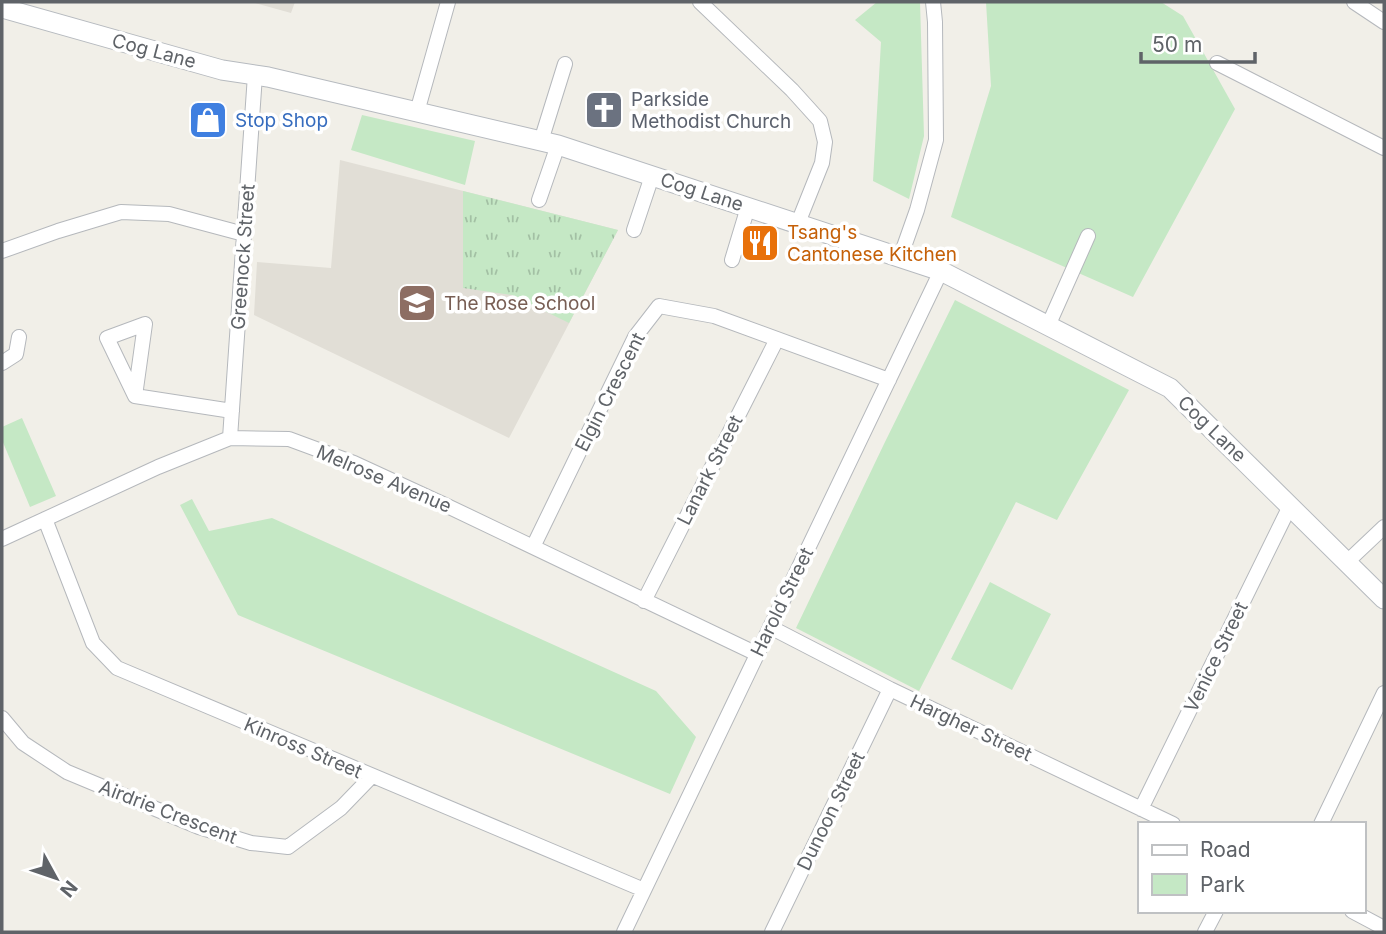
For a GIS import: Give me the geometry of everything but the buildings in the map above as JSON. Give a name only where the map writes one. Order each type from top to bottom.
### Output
[{"type":"street","points":[[417,112],[448,2]]},
{"type":"street","points":[[699,2],[792,90],[820,121],[825,142],[822,163],[798,223]]},
{"type":"street","points":[[900,258],[918,210],[936,140],[933,2]]},
{"type":"street","points":[[1354,2],[1384,22]]},
{"type":"street","name":"Cog Lane","points":[[2,8],[222,70],[256,75],[550,143],[941,271],[1170,388],[1384,599]]},
{"type":"street","points":[[1217,63],[1384,148]]},
{"type":"street","points":[[539,200],[565,64]]},
{"type":"street","name":"Greenock Street","points":[[230,438],[256,75]]},
{"type":"street","points":[[634,230],[652,176]]},
{"type":"street","points":[[732,260],[748,207]]},
{"type":"street","points":[[2,251],[121,212],[169,214],[244,234]]},
{"type":"street","points":[[1048,326],[1088,236]]},
{"type":"street","name":"Harold Street","points":[[624,932],[941,271]]},
{"type":"street","name":"Elgin Crescent","points":[[533,547],[635,337],[659,306],[714,316],[889,380]]},
{"type":"street","points":[[145,324],[140,360],[135,396],[107,338],[145,324]]},
{"type":"street","points":[[2,363],[16,354],[19,337]]},
{"type":"street","name":"Lanark Street","points":[[644,601],[777,339]]},
{"type":"street","points":[[135,396],[232,411]]},
{"type":"street","name":"Melrose Avenue","points":[[2,539],[158,467],[230,438],[289,439],[354,463],[757,654]]},
{"type":"street","name":"Venice Street","points":[[1141,808],[1290,506]]},
{"type":"street","name":"Kinross Street","points":[[45,519],[93,643],[117,668],[644,890]]},
{"type":"street","points":[[1347,562],[1384,527]]},
{"type":"street","name":"Hargher Street","points":[[770,627],[890,689],[1169,822]]},
{"type":"street","name":"Dunoon Street","points":[[772,932],[890,689]]},
{"type":"street","points":[[1322,822],[1384,693]]},
{"type":"street","name":"Airdrie Crescent","points":[[2,718],[23,743],[67,772],[199,827],[251,843],[288,847],[341,808],[371,777]]},
{"type":"street","points":[[1205,932],[1215,913]]},
{"type":"street","points":[[1356,913],[1384,928]]},
{"type":"shaded area","points":[[251,2],[295,2],[291,13]]},
{"type":"shaded area","name":"The Rose School","points":[[340,160],[618,230],[509,438],[254,315],[257,262],[331,268]]},
{"type":"green space","points":[[877,2],[920,2],[924,136],[909,199],[873,181],[881,42],[855,20]]},
{"type":"green space","points":[[986,2],[1161,2],[1183,16],[1235,109],[1133,297],[951,217],[991,86]]},
{"type":"green space","points":[[362,115],[475,141],[465,185],[351,150]]},
{"type":"green space","points":[[463,191],[618,230],[569,323],[512,295],[463,288]]},
{"type":"green space","points":[[955,300],[1129,390],[1057,520],[1016,502],[919,691],[796,628]]},
{"type":"green space","points":[[22,418],[56,496],[30,507],[2,440],[2,427]]},
{"type":"green space","points":[[192,499],[209,531],[272,518],[656,691],[696,737],[670,794],[238,615],[180,505]]},
{"type":"green space","points":[[990,582],[1051,614],[1012,690],[951,659]]},
{"type":"place","name":"Parkside Methodist Church","points":[[604,110]]},
{"type":"place","name":"Stop Shop","points":[[208,120]]},
{"type":"place","name":"Tsang's Cantonese Kitchen","points":[[760,243]]},
{"type":"place","name":"The Rose School","points":[[417,303]]}]
